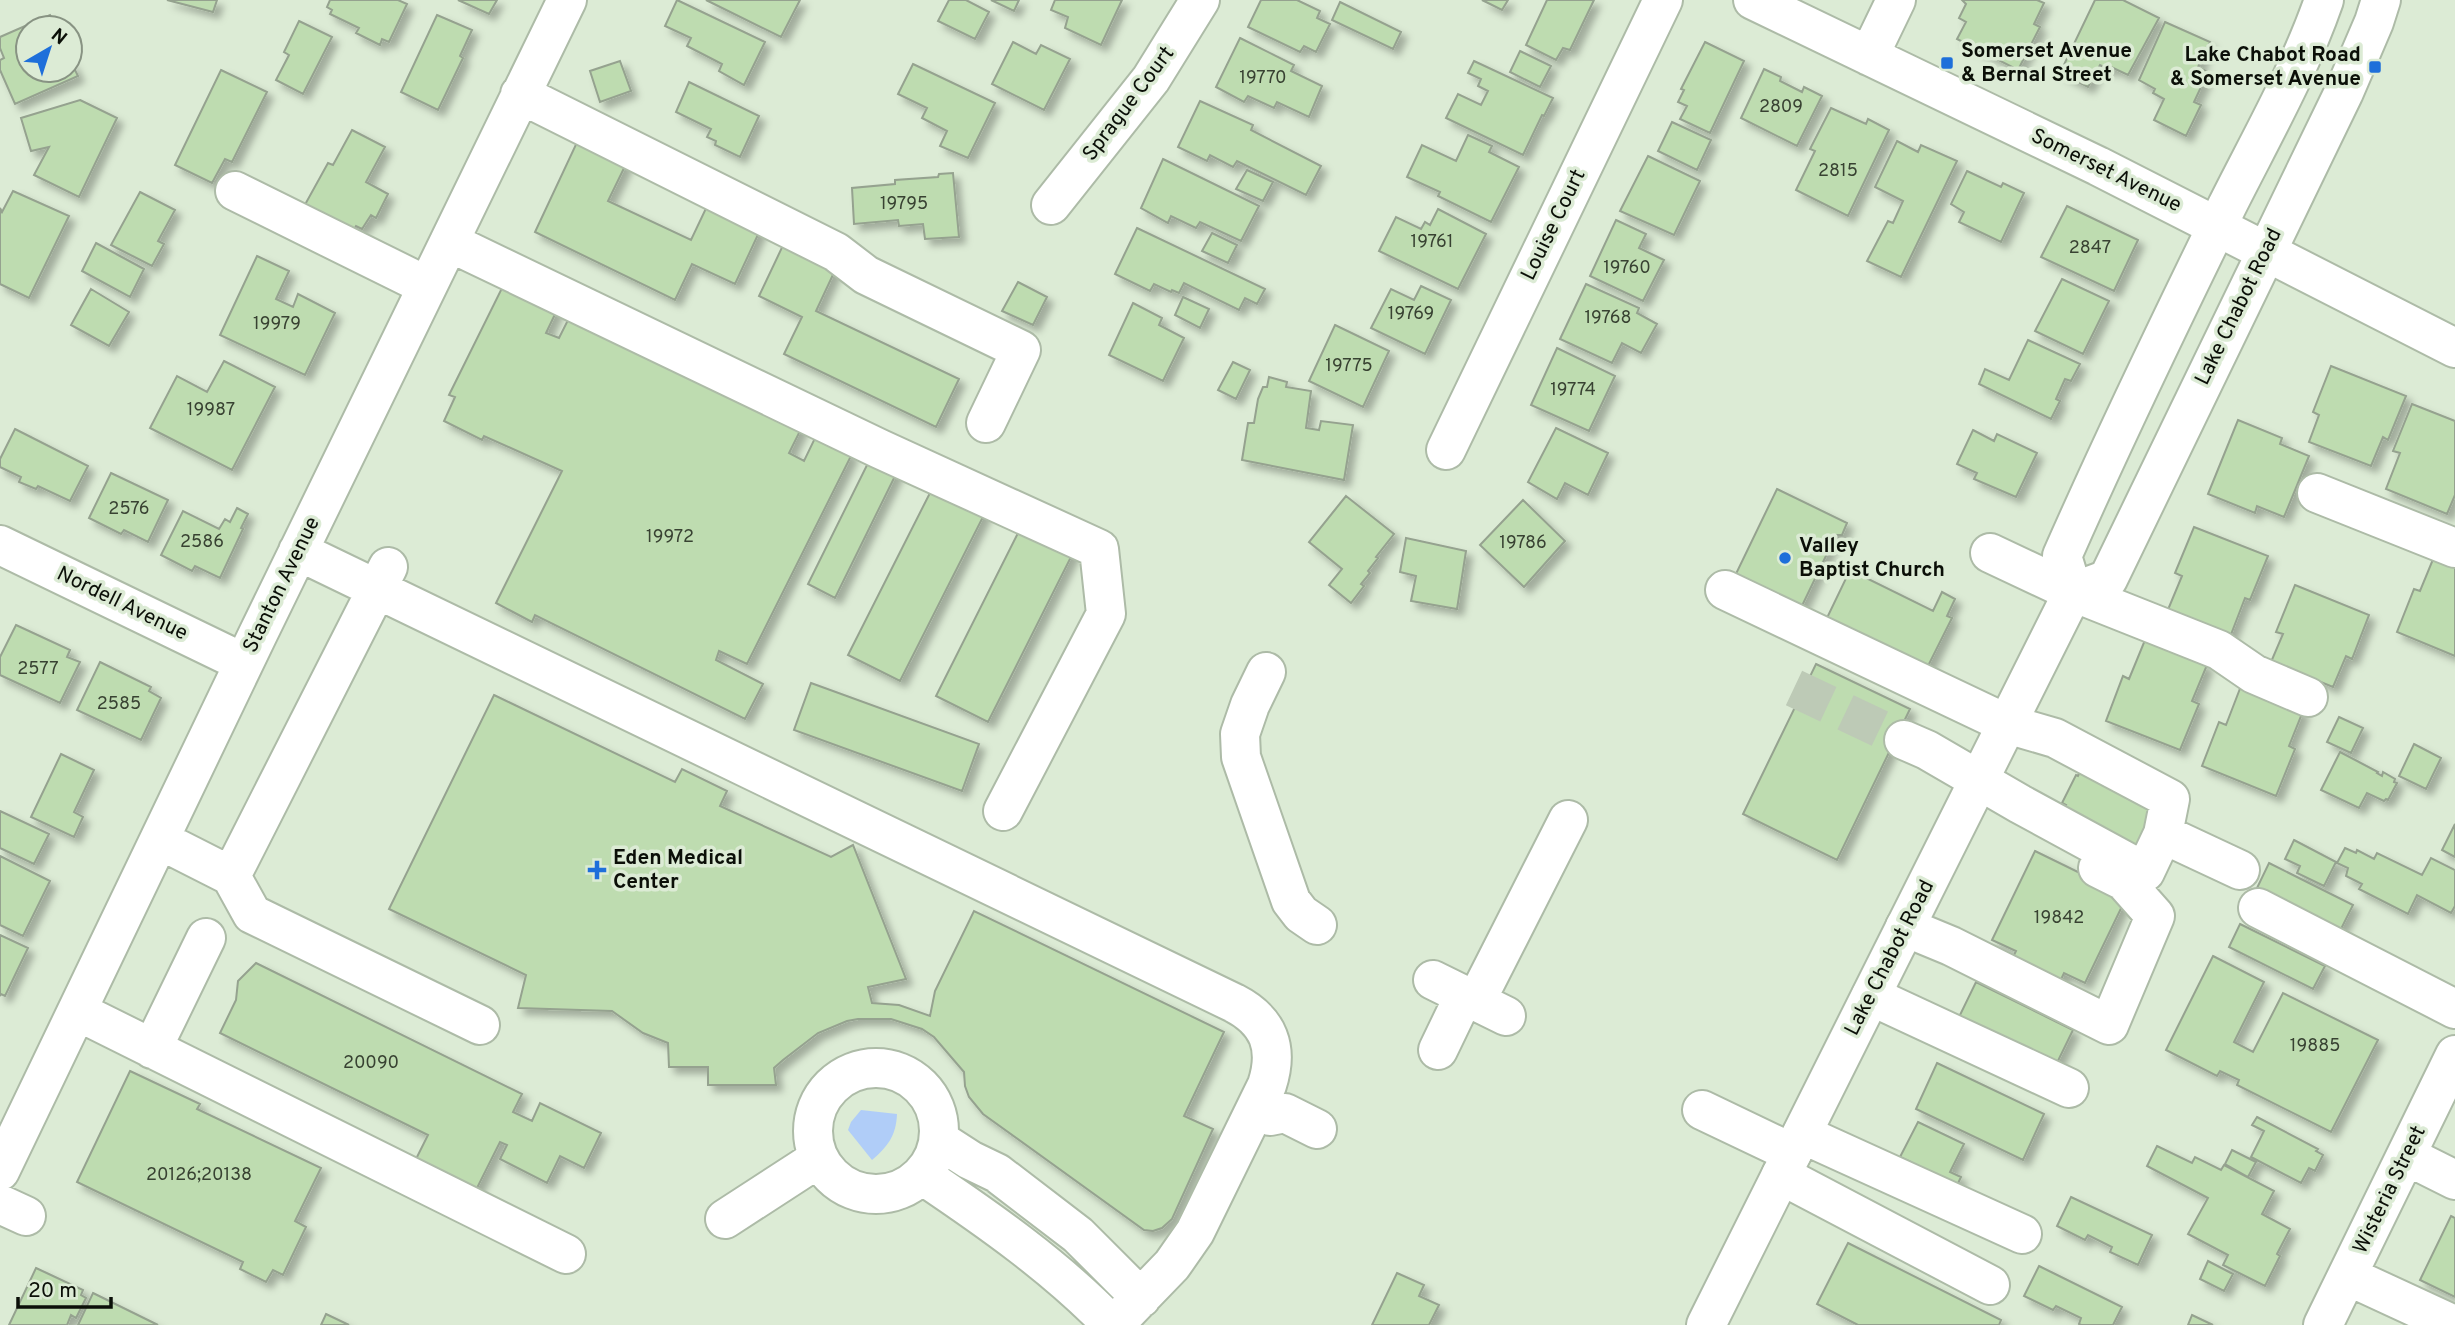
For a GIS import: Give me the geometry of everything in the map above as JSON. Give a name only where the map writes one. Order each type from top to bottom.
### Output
[{"type":"street","name":"Stanton Avenue","points":[[0,1171],[8,1133],[77,1011],[567,0]]},
{"type":"street","name":"Sprague Court","points":[[1052,205],[1151,79],[1200,0]]},
{"type":"street","name":"Louise Court","points":[[1446,450],[1663,0]]},
{"type":"street","name":"Somerset Avenue","points":[[1753,0],[2217,226],[2455,348]]},
{"type":"street","points":[[1869,56],[1896,0]]},
{"type":"street","points":[[2073,592],[2062,556],[2217,226],[2292,77],[2324,0]]},
{"type":"street","name":"Lake Chabot Road","points":[[1706,1325],[2073,592],[2108,579],[2344,92],[2381,0]]},
{"type":"street","points":[[520,94],[836,252],[866,275],[1021,350],[986,424]]},
{"type":"street","points":[[235,191],[427,286]]},
{"type":"street","points":[[449,243],[880,449],[1099,549],[1106,614],[1003,811]]},
{"type":"street","points":[[2317,493],[2455,548]]},
{"type":"street","name":"Nordell Avenue","points":[[0,545],[244,663]]},
{"type":"street","points":[[298,551],[383,578],[1245,1009],[1263,1026],[1273,1055],[1263,1113],[1195,1232],[1172,1265],[1128,1317]]},
{"type":"street","points":[[1990,553],[2073,592],[2218,650],[2254,674],[2308,697]]},
{"type":"street","points":[[231,876],[383,578]]},
{"type":"street","points":[[1725,590],[2007,724],[2055,738],[2170,799],[2164,835],[2145,872],[1973,791]]},
{"type":"street","points":[[1266,672],[1240,734],[1241,757],[1272,798],[1291,901],[1301,914],[1317,925]]},
{"type":"street","points":[[1904,740],[1927,750],[2010,827],[2124,881],[2155,916],[2109,1025],[1951,946],[1905,927]]},
{"type":"street","points":[[1438,1050],[1470,998],[1568,820]]},
{"type":"street","points":[[2164,835],[2240,870]]},
{"type":"street","points":[[160,840],[231,876],[252,915],[480,1025]]},
{"type":"street","points":[[2258,908],[2455,1009]]},
{"type":"street","points":[[152,1049],[206,938]]},
{"type":"street","points":[[1871,996],[2070,1088]]},
{"type":"street","points":[[77,1011],[566,1254]]},
{"type":"street","name":"Wisteria Street","points":[[2323,1325],[2455,1055]]},
{"type":"street","points":[[866,1069],[890,1069],[911,1079],[928,1095],[938,1116],[939,1140],[933,1159],[922,1175],[906,1187],[886,1193],[866,1194],[847,1187],[831,1175],[819,1158],[813,1135],[816,1112],[826,1091],[844,1076],[866,1069]]},
{"type":"street","points":[[1702,1110],[1792,1154],[2021,1234]]},
{"type":"street","points":[[1263,1113],[1276,1130],[1313,1138]]},
{"type":"street","points":[[939,1140],[997,1173],[1078,1235],[1128,1317]]},
{"type":"street","points":[[1792,1154],[1990,1285]]},
{"type":"street","points":[[2407,1157],[2455,1180]]},
{"type":"street","points":[[725,1219],[819,1158]]},
{"type":"street","points":[[922,1175],[993,1222],[1089,1301],[1128,1317]]},
{"type":"street","points":[[2348,1276],[2454,1325]]},
{"type":"water","points":[[861,1110],[897,1114],[890,1140],[872,1160],[848,1130]]},
{"type":"building","points":[[167,0],[217,0],[213,12]]},
{"type":"building","points":[[330,0],[398,0],[407,4],[389,42],[382,39],[380,45],[356,33],[359,28],[330,14],[332,10],[327,7]]},
{"type":"building","points":[[458,0],[497,0],[489,14]]},
{"type":"building","points":[[677,0],[765,42],[744,85],[719,71],[722,64],[687,46],[691,38],[665,26]]},
{"type":"building","points":[[706,0],[800,0],[781,37]]},
{"type":"building","points":[[949,0],[966,0],[989,12],[975,39],[938,21]]},
{"type":"building","points":[[991,0],[1019,0],[1014,11]]},
{"type":"building","points":[[1055,0],[1122,0],[1101,45],[1065,28],[1068,17],[1051,10]]},
{"type":"building","points":[[1261,0],[1297,0],[1320,11],[1317,18],[1330,24],[1316,52],[1304,46],[1300,52],[1248,27]]},
{"type":"building","points":[[1482,0],[1508,0],[1502,10]]},
{"type":"building","points":[[1547,0],[1594,0],[1570,50],[1563,48],[1556,60],[1526,45]]},
{"type":"building","points":[[1962,0],[2037,0],[2044,3],[2034,24],[2040,27],[2018,70],[1957,39],[1966,22],[1959,18],[1966,4]]},
{"type":"building","points":[[2095,0],[2123,0],[2159,18],[2128,75],[2100,65],[2088,87],[2060,73]]},
{"type":"building","points":[[1340,2],[1401,32],[1393,49],[1332,20]]},
{"type":"building","points":[[437,15],[472,30],[460,56],[463,58],[438,110],[401,92]]},
{"type":"building","points":[[299,21],[332,37],[303,94],[276,80],[289,55],[284,52]]},
{"type":"building","points":[[2165,22],[2210,42],[2198,67],[2208,72],[2194,102],[2201,105],[2186,136],[2154,120],[2164,99],[2153,93],[2155,89],[2139,80]]},
{"type":"building","points":[[14,31],[14,84],[60,84],[15,104],[0,70],[0,60],[4,58],[0,37]]},
{"type":"building","points":[[1240,38],[1294,65],[1291,71],[1322,86],[1309,117],[1277,102],[1274,108],[1248,96],[1244,102],[1216,87]]},
{"type":"building","points":[[1013,42],[1036,54],[1041,45],[1070,59],[1044,110],[992,84]]},
{"type":"building","points":[[1705,42],[1744,61],[1710,133],[1680,119],[1687,106],[1678,102],[1684,90],[1681,89]]},
{"type":"building","points":[[1520,51],[1551,66],[1540,87],[1510,72]]},
{"type":"building","points":[[620,61],[631,91],[600,102],[590,71]]},
{"type":"building","points":[[1474,61],[1553,98],[1523,155],[1446,118],[1458,94],[1481,105],[1488,91],[1478,86],[1481,79],[1468,73]]},
{"type":"building","points":[[913,64],[995,103],[968,158],[940,146],[947,131],[922,118],[927,108],[898,94]]},
{"type":"building","points":[[1764,69],[1802,92],[1804,87],[1822,96],[1797,146],[1741,118]]},
{"type":"building","points":[[221,70],[267,92],[232,162],[225,159],[212,183],[175,165]]},
{"type":"building","points":[[689,82],[759,116],[740,157],[715,145],[716,141],[707,137],[711,129],[676,112]]},
{"type":"building","points":[[80,100],[117,118],[79,197],[34,175],[49,147],[31,151],[21,118]]},
{"type":"building","points":[[1200,101],[1253,125],[1251,130],[1321,166],[1306,195],[1237,161],[1233,167],[1210,155],[1207,161],[1178,147]]},
{"type":"building","points":[[1831,108],[1866,124],[1868,119],[1889,130],[1848,216],[1796,190],[1815,151],[1810,149]]},
{"type":"building","points":[[1672,122],[1711,140],[1697,170],[1658,151]]},
{"type":"building","points":[[352,130],[385,147],[366,182],[388,194],[376,218],[371,215],[362,229],[356,226],[351,236],[302,210],[328,163],[333,165]]},
{"type":"building","points":[[1468,135],[1492,146],[1489,152],[1519,167],[1491,222],[1438,196],[1440,192],[1407,177],[1422,145],[1456,161]]},
{"type":"building","points":[[579,138],[627,162],[608,201],[691,240],[709,202],[762,226],[735,284],[692,264],[675,300],[535,232]]},
{"type":"building","points":[[1897,141],[1918,152],[1921,145],[1957,161],[1901,277],[1867,261],[1888,221],[1893,223],[1903,201],[1875,187]]},
{"type":"building","points":[[1648,156],[1700,181],[1674,235],[1620,211]]},
{"type":"building","points":[[1163,159],[1259,206],[1241,241],[1200,222],[1196,228],[1171,216],[1168,223],[1141,208]]},
{"type":"building","points":[[1247,170],[1273,182],[1263,201],[1236,189]]},
{"type":"building","points":[[1967,171],[2001,187],[2003,183],[2024,193],[2001,242],[1959,222],[1964,212],[1951,204]]},
{"type":"building","points":[[953,173],[959,237],[925,239],[923,224],[899,226],[898,220],[854,224],[852,188],[895,184],[895,180],[938,177],[939,174]]},
{"type":"building","points":[[13,191],[69,216],[29,298],[0,284],[0,208],[2,212]]},
{"type":"building","points":[[140,192],[175,210],[158,241],[164,244],[152,266],[111,245]]},
{"type":"building","points":[[2067,206],[2138,240],[2114,291],[2041,257]]},
{"type":"building","points":[[1438,209],[1486,234],[1458,289],[1379,251],[1396,217],[1421,229],[1425,222],[1430,225]]},
{"type":"building","points":[[1616,220],[1646,234],[1639,248],[1664,260],[1643,301],[1590,276]]},
{"type":"building","points":[[1137,228],[1265,289],[1257,304],[1245,298],[1239,310],[1184,283],[1179,293],[1154,284],[1150,291],[1115,274]]},
{"type":"building","points":[[1212,233],[1237,245],[1228,263],[1202,251]]},
{"type":"building","points":[[786,239],[838,264],[816,311],[959,379],[936,427],[784,354],[802,317],[759,296]]},
{"type":"building","points":[[96,243],[144,269],[130,297],[82,271]]},
{"type":"building","points":[[257,256],[289,271],[276,299],[293,307],[298,294],[335,313],[305,375],[220,335]]},
{"type":"building","points":[[2062,279],[2109,301],[2083,354],[2035,331]]},
{"type":"building","points":[[505,282],[558,308],[546,333],[559,338],[572,312],[803,425],[789,453],[804,461],[816,436],[852,454],[747,664],[719,651],[716,660],[763,684],[745,719],[535,615],[532,622],[496,603],[562,471],[484,436],[482,440],[444,421],[455,397],[449,395]]},
{"type":"building","points":[[1018,282],[1047,297],[1033,325],[1002,311]]},
{"type":"building","points":[[1586,284],[1639,308],[1637,313],[1657,324],[1641,353],[1622,343],[1612,363],[1560,339]]},
{"type":"building","points":[[1421,286],[1451,300],[1425,354],[1371,328],[1391,289],[1414,300]]},
{"type":"building","points":[[91,289],[129,312],[109,346],[71,325]]},
{"type":"building","points":[[1183,297],[1209,309],[1200,328],[1175,315]]},
{"type":"building","points":[[1133,303],[1162,318],[1159,325],[1184,338],[1163,381],[1109,355]]},
{"type":"building","points":[[1335,325],[1389,351],[1363,407],[1309,381]]},
{"type":"building","points":[[2028,340],[2080,364],[2071,381],[2065,379],[2056,399],[2060,401],[2051,419],[1979,384],[1985,369],[2009,380]]},
{"type":"building","points":[[1557,348],[1615,376],[1589,431],[1531,405]]},
{"type":"building","points":[[224,361],[275,387],[232,470],[150,428],[177,376],[207,392]]},
{"type":"building","points":[[1233,362],[1250,370],[1236,399],[1218,390]]},
{"type":"building","points":[[2331,366],[2406,396],[2388,440],[2383,437],[2371,466],[2309,442],[2319,415],[2313,412]]},
{"type":"building","points":[[1269,377],[1287,382],[1286,387],[1311,391],[1306,428],[1319,430],[1321,421],[1353,425],[1344,480],[1242,460],[1248,423],[1254,423],[1258,399],[1263,387],[1267,387]]},
{"type":"building","points":[[2412,404],[2455,421],[2455,495],[2447,514],[2386,489],[2400,453],[2393,451]]},
{"type":"building","points":[[2238,420],[2282,438],[2280,444],[2309,456],[2284,517],[2257,506],[2255,513],[2208,494]]},
{"type":"building","points":[[1556,428],[1608,453],[1588,495],[1565,483],[1557,499],[1528,482]]},
{"type":"building","points":[[15,429],[88,466],[70,501],[38,486],[36,489],[19,482],[21,477],[0,467],[0,459]]},
{"type":"building","points":[[1973,430],[1994,441],[1997,434],[2037,453],[2016,497],[1974,479],[1977,473],[1957,464]]},
{"type":"building","points":[[871,457],[898,470],[835,598],[808,584]]},
{"type":"building","points":[[111,473],[168,500],[148,542],[124,530],[121,534],[89,518]]},
{"type":"building","points":[[935,483],[987,509],[900,681],[848,655]]},
{"type":"building","name":"Valley Baptist Church","points":[[1777,489],[1847,523],[1842,535],[1836,535],[1799,612],[1733,580]]},
{"type":"building","points":[[1346,496],[1394,534],[1376,557],[1378,558],[1368,571],[1370,573],[1361,584],[1364,586],[1351,603],[1329,585],[1342,569],[1309,542]]},
{"type":"building","points":[[1523,500],[1565,541],[1524,587],[1480,545]]},
{"type":"building","points":[[237,508],[248,514],[220,578],[195,566],[192,571],[161,555],[183,511],[219,529],[225,519],[230,522]]},
{"type":"building","points":[[1023,523],[1075,549],[988,722],[936,696]]},
{"type":"building","points":[[2194,527],[2268,556],[2250,600],[2245,598],[2230,637],[2167,612],[2182,576],[2175,573]]},
{"type":"building","points":[[1406,538],[1466,551],[1457,609],[1411,601],[1416,576],[1400,572]]},
{"type":"building","points":[[2436,552],[2455,560],[2455,656],[2397,632],[2414,589],[2420,591]]},
{"type":"building","name":"Valley Baptist Church","points":[[1850,570],[1933,611],[1942,592],[1955,599],[1947,616],[1952,618],[1925,672],[1825,622]]},
{"type":"building","points":[[2295,585],[2369,615],[2352,659],[2346,656],[2333,687],[2271,662],[2283,634],[2276,632]]},
{"type":"building","points":[[16,625],[70,650],[67,657],[80,662],[60,703],[0,675],[0,657]]},
{"type":"building","points":[[2145,640],[2207,665],[2192,701],[2199,704],[2180,750],[2106,721],[2123,676],[2129,679]]},
{"type":"building","points":[[100,662],[151,687],[149,691],[161,698],[141,740],[77,710]]},
{"type":"building","points":[[1816,664],[1910,709],[1837,860],[1743,814]]},
{"type":"building","points":[[811,683],[979,744],[962,791],[794,730]]},
{"type":"building","points":[[2241,686],[2303,711],[2289,746],[2295,749],[2276,796],[2202,766],[2219,722],[2226,725]]},
{"type":"building","points":[[494,695],[675,782],[682,769],[727,791],[720,806],[831,857],[853,845],[906,979],[868,987],[872,1003],[899,1005],[930,1016],[935,991],[974,911],[1224,1032],[1184,1116],[1213,1129],[1172,1219],[1162,1228],[1144,1230],[983,1114],[969,1097],[964,1072],[934,1037],[922,1029],[891,1019],[847,1021],[818,1033],[774,1068],[776,1085],[708,1085],[708,1067],[669,1067],[668,1043],[643,1033],[612,1011],[518,1008],[526,975],[389,909]]},
{"type":"building","points":[[2339,717],[2363,728],[2351,753],[2327,742]]},
{"type":"building","points":[[2414,744],[2441,758],[2426,789],[2399,776]]},
{"type":"building","points":[[2340,752],[2382,776],[2383,772],[2395,779],[2394,782],[2397,783],[2388,800],[2384,801],[2367,793],[2359,808],[2321,790]]},
{"type":"building","points":[[61,754],[94,770],[74,812],[83,817],[74,837],[31,817]]},
{"type":"building","points":[[2085,762],[2160,809],[2129,858],[2063,811],[2066,805],[2062,803]]},
{"type":"building","points":[[0,811],[49,834],[34,864],[0,848]]},
{"type":"building","points":[[2455,824],[2455,857],[2442,850]]},
{"type":"building","points":[[2294,840],[2336,862],[2324,886],[2297,873],[2300,866],[2285,859]]},
{"type":"building","points":[[2345,848],[2356,853],[2357,850],[2374,859],[2377,853],[2422,875],[2431,858],[2455,870],[2455,906],[2451,913],[2417,895],[2408,914],[2359,889],[2362,884],[2346,876],[2348,868],[2337,863]]},
{"type":"building","points":[[2035,851],[2127,896],[2085,983],[2064,973],[2055,992],[2007,969],[2016,951],[1992,940]]},
{"type":"building","points":[[0,856],[50,881],[23,936],[0,925]]},
{"type":"building","points":[[2269,863],[2353,905],[2341,929],[2257,888]]},
{"type":"building","points":[[2240,924],[2325,966],[2313,989],[2229,947]]},
{"type":"building","points":[[0,935],[28,948],[5,996],[0,996]]},
{"type":"building","points":[[2213,956],[2264,982],[2234,1042],[2253,1052],[2283,993],[2378,1040],[2331,1132],[2237,1085],[2239,1080],[2220,1071],[2217,1076],[2166,1050]]},
{"type":"building","points":[[256,963],[522,1094],[513,1112],[532,1121],[540,1103],[601,1133],[584,1168],[560,1156],[547,1183],[500,1159],[507,1145],[500,1142],[470,1202],[410,1171],[428,1135],[220,1033],[236,1000],[238,981]]},
{"type":"building","points":[[1976,982],[2073,1030],[2055,1067],[1959,1017]]},
{"type":"building","points":[[1937,1063],[2044,1114],[2023,1160],[1916,1109]]},
{"type":"building","points":[[130,1071],[200,1104],[197,1109],[321,1168],[295,1221],[306,1227],[283,1275],[273,1270],[266,1282],[240,1269],[243,1262],[77,1182]]},
{"type":"building","points":[[2257,1117],[2318,1149],[2316,1151],[2323,1155],[2315,1171],[2309,1168],[2301,1183],[2251,1157],[2264,1131],[2252,1125]]},
{"type":"building","points":[[1918,1122],[1964,1144],[1950,1172],[1961,1177],[1951,1198],[1911,1162],[1900,1157]]},
{"type":"building","points":[[2157,1146],[2192,1163],[2195,1157],[2221,1170],[2224,1165],[2274,1191],[2262,1214],[2290,1229],[2265,1286],[2223,1265],[2228,1255],[2188,1234],[2208,1198],[2147,1166]]},
{"type":"building","points":[[2232,1150],[2256,1162],[2248,1177],[2225,1164]]},
{"type":"building","points":[[2071,1197],[2152,1235],[2138,1265],[2110,1252],[2112,1247],[2088,1235],[2085,1240],[2057,1226]]},
{"type":"building","points":[[2451,1216],[2455,1218],[2455,1297],[2420,1280]]},
{"type":"building","points":[[1848,1243],[2001,1320],[1999,1325],[1858,1325],[1817,1304]]},
{"type":"building","points":[[2208,1261],[2233,1274],[2224,1291],[2200,1279]]},
{"type":"building","points":[[2039,1266],[2122,1307],[2113,1325],[2081,1325],[2081,1318],[2056,1306],[2053,1310],[2024,1296]]},
{"type":"building","points":[[36,1268],[83,1290],[81,1295],[86,1298],[76,1318],[71,1315],[67,1325],[9,1325]]},
{"type":"building","points":[[1397,1273],[1424,1285],[1419,1296],[1439,1305],[1429,1325],[1372,1325]]},
{"type":"building","points":[[93,1293],[158,1325],[78,1325]]},
{"type":"building","points":[[326,1314],[349,1325],[321,1325]]},
{"type":"building","points":[[2192,1315],[2213,1325],[2188,1325]]},
{"type":"tunnel","points":[[1794,688],[1904,740]]},
{"type":"place","name":"Somerset Avenue & Bernal Street","points":[[1947,63]]},
{"type":"place","name":"Lake Chabot Road & Somerset Avenue","points":[[2375,67]]},
{"type":"place","name":"Valley Baptist Church","points":[[1785,558]]},
{"type":"place","name":"Eden Medical Center","points":[[597,870]]}]
